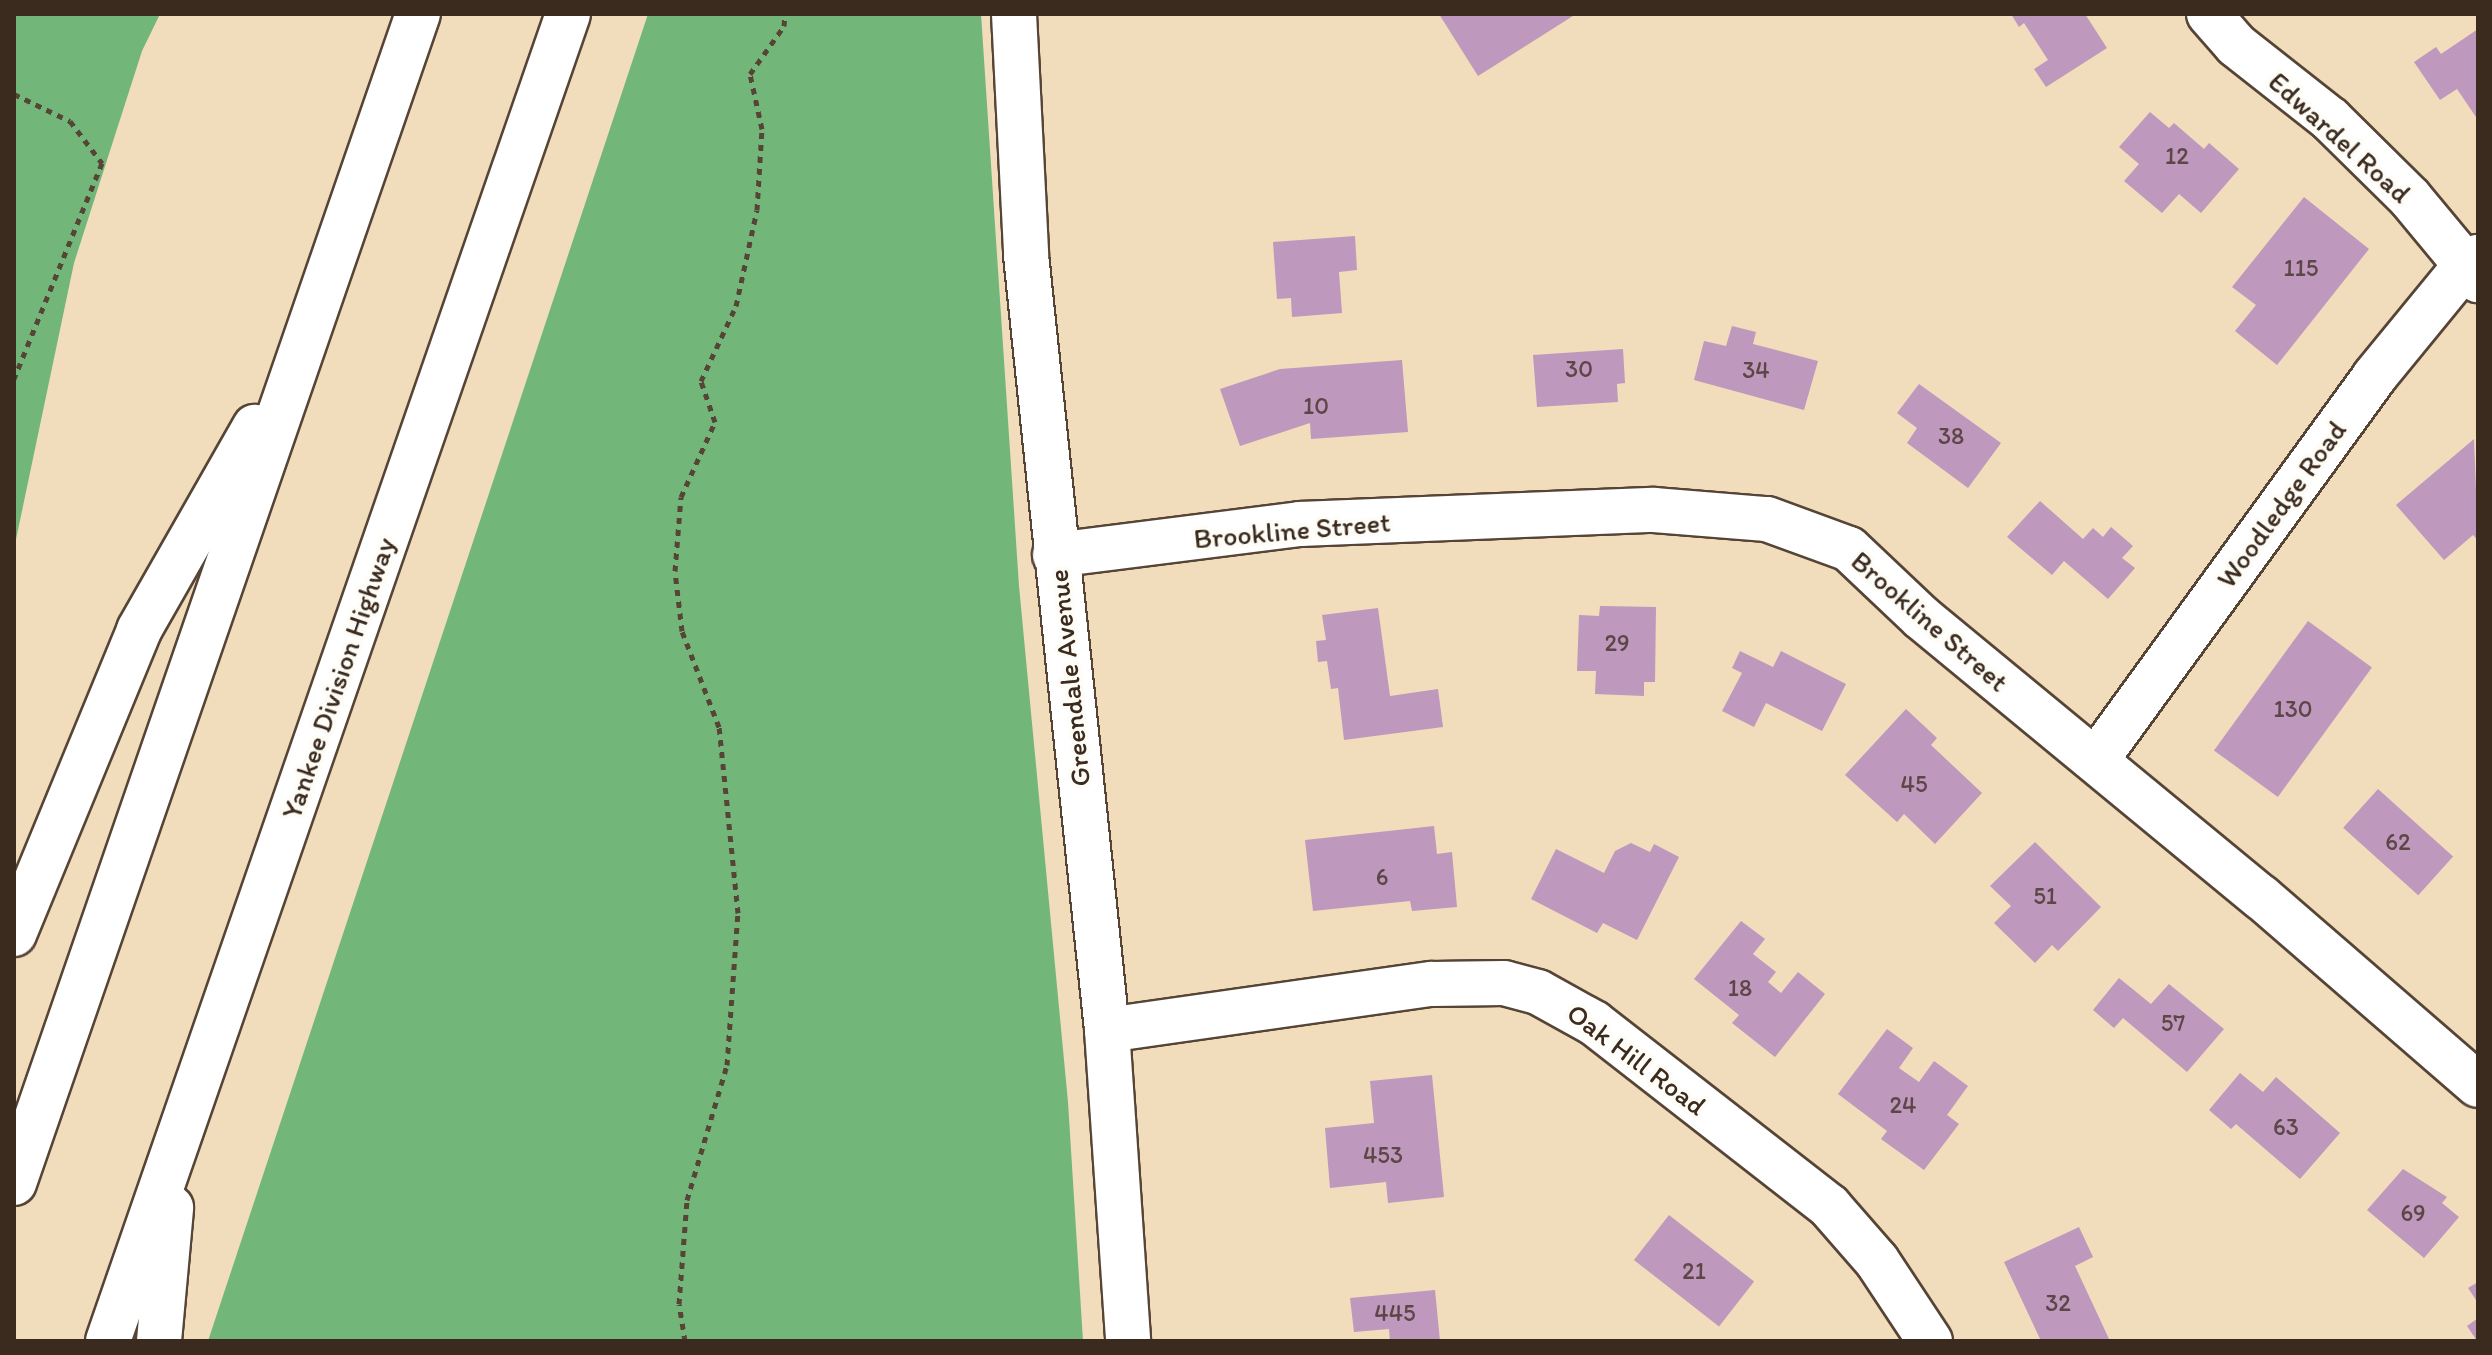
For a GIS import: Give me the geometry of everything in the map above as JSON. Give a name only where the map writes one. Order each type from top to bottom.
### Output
[{"type":"main road","points":[[14,1183],[418,14]]},
{"type":"main road","name":"Yankee Division Highway","points":[[108,1341],[568,14]]},
{"type":"main road","name":"Greendale Avenue","points":[[1014,14],[1026,255],[1107,1030],[1128,1341]]},
{"type":"main road","name":"Edwardel Road","points":[[2209,14],[2236,45],[2364,153],[2474,268]]},
{"type":"main road","name":"Woodledge Road","points":[[2096,760],[2374,377],[2474,268]]},
{"type":"main road","points":[[14,934],[139,630],[308,334]]},
{"type":"main road","name":"Brookline Street","points":[[1055,555],[1300,524],[1654,510],[1767,519],[1849,549],[1922,618],[2096,760],[2478,1085]]},
{"type":"main road","name":"Oak Hill Road","points":[[1107,1030],[1432,984],[1504,983],[1538,992],[1594,1023],[1829,1206],[1877,1261],[1930,1341]]},
{"type":"main road","points":[[159,1341],[178,1139]]},
{"type":"path","points":[[685,1341],[679,1304],[687,1200],[727,1065],[738,913],[719,727],[682,631],[675,571],[681,497],[715,422],[701,381],[736,306],[757,210],[762,129],[750,74],[784,26],[785,14]]},
{"type":"path","points":[[14,94],[70,121],[102,163],[14,379]]},
{"type":"green space","points":[[14,14],[160,14],[142,51],[74,263],[14,549]]},
{"type":"green space","points":[[648,14],[981,14],[1019,586],[1068,1102],[1083,1341],[208,1341]]},
{"type":"building","points":[[1439,14],[1576,14],[1478,76]]},
{"type":"building","points":[[2011,14],[2085,14],[2107,48],[2046,87],[2034,69],[2048,60],[2024,23],[2019,27]]},
{"type":"building","points":[[2478,29],[2478,120],[2457,89],[2440,100],[2414,62],[2436,47],[2441,54]]},
{"type":"building","points":[[2150,112],[2169,128],[2174,123],[2204,149],[2209,143],[2239,169],[2201,213],[2179,194],[2162,213],[2124,181],[2139,164],[2119,147]]},
{"type":"building","points":[[2304,197],[2369,249],[2277,365],[2235,331],[2256,305],[2232,287]]},
{"type":"building","points":[[1355,236],[1357,270],[1339,272],[1342,313],[1292,317],[1291,298],[1277,299],[1273,242]]},
{"type":"building","points":[[1732,326],[1756,332],[1753,344],[1818,361],[1804,410],[1694,380],[1704,341],[1726,346]]},
{"type":"building","points":[[1623,349],[1625,383],[1617,384],[1618,402],[1537,407],[1533,355]]},
{"type":"building","points":[[1402,360],[1408,432],[1311,439],[1310,423],[1240,446],[1220,389],[1280,369]]},
{"type":"building","points":[[1919,384],[2001,443],[1968,488],[1907,443],[1917,428],[1897,413]]},
{"type":"building","points":[[2474,439],[2478,540],[2473,535],[2444,560],[2396,505]]},
{"type":"building","points":[[2040,501],[2083,539],[2093,528],[2103,537],[2111,527],[2133,546],[2122,558],[2135,568],[2108,599],[2064,561],[2052,575],[2007,537]]},
{"type":"building","points":[[1600,606],[1656,607],[1655,682],[1644,682],[1644,696],[1595,694],[1596,671],[1577,671],[1579,615],[1599,616]]},
{"type":"building","points":[[1378,608],[1390,696],[1438,689],[1443,727],[1344,740],[1338,688],[1331,689],[1327,661],[1318,662],[1316,641],[1326,640],[1322,615]]},
{"type":"building","points":[[2308,621],[2372,667],[2278,797],[2214,750]]},
{"type":"building","points":[[1740,651],[1773,667],[1781,651],[1846,684],[1822,731],[1766,703],[1754,727],[1722,711],[1742,673],[1732,668]]},
{"type":"building","points":[[1906,709],[1937,738],[1931,745],[1982,793],[1935,844],[1904,814],[1897,822],[1845,775]]},
{"type":"building","points":[[2378,789],[2453,857],[2418,895],[2343,828]]},
{"type":"building","points":[[1434,826],[1437,854],[1452,852],[1457,907],[1412,911],[1410,901],[1313,911],[1305,840]]},
{"type":"building","points":[[2035,842],[2101,907],[2058,951],[2052,945],[2035,963],[1994,923],[2011,906],[1990,886]]},
{"type":"building","points":[[1631,843],[1650,852],[1654,844],[1679,857],[1637,940],[1603,923],[1597,933],[1531,899],[1556,849],[1604,873],[1615,851]]},
{"type":"building","points":[[1741,921],[1765,939],[1753,954],[1776,972],[1768,982],[1781,993],[1798,972],[1825,994],[1775,1057],[1732,1023],[1739,1015],[1694,979]]},
{"type":"building","points":[[2119,978],[2151,1004],[2169,984],[2224,1029],[2187,1072],[2123,1018],[2114,1028],[2093,1010]]},
{"type":"building","points":[[1887,1029],[1913,1048],[1899,1068],[1919,1082],[1934,1061],[1968,1086],[1947,1115],[1959,1124],[1924,1170],[1881,1139],[1887,1131],[1838,1094]]},
{"type":"building","points":[[2240,1073],[2263,1092],[2276,1077],[2340,1133],[2300,1179],[2236,1124],[2231,1129],[2209,1110]]},
{"type":"building","points":[[1432,1075],[1444,1197],[1388,1203],[1386,1182],[1330,1188],[1325,1128],[1374,1123],[1370,1081]]},
{"type":"building","points":[[2403,1169],[2447,1197],[2442,1203],[2459,1217],[2424,1258],[2367,1210]]},
{"type":"building","points":[[1669,1215],[1754,1281],[1719,1326],[1634,1260]]},
{"type":"building","points":[[2079,1227],[2093,1257],[2075,1266],[2110,1341],[2041,1341],[2004,1262]]},
{"type":"building","points":[[2478,1282],[2478,1303],[2468,1288]]},
{"type":"building","points":[[1435,1290],[1440,1341],[1390,1341],[1389,1329],[1354,1332],[1350,1298]]},
{"type":"building","points":[[2478,1318],[2478,1341],[2477,1341],[2467,1326]]}]
